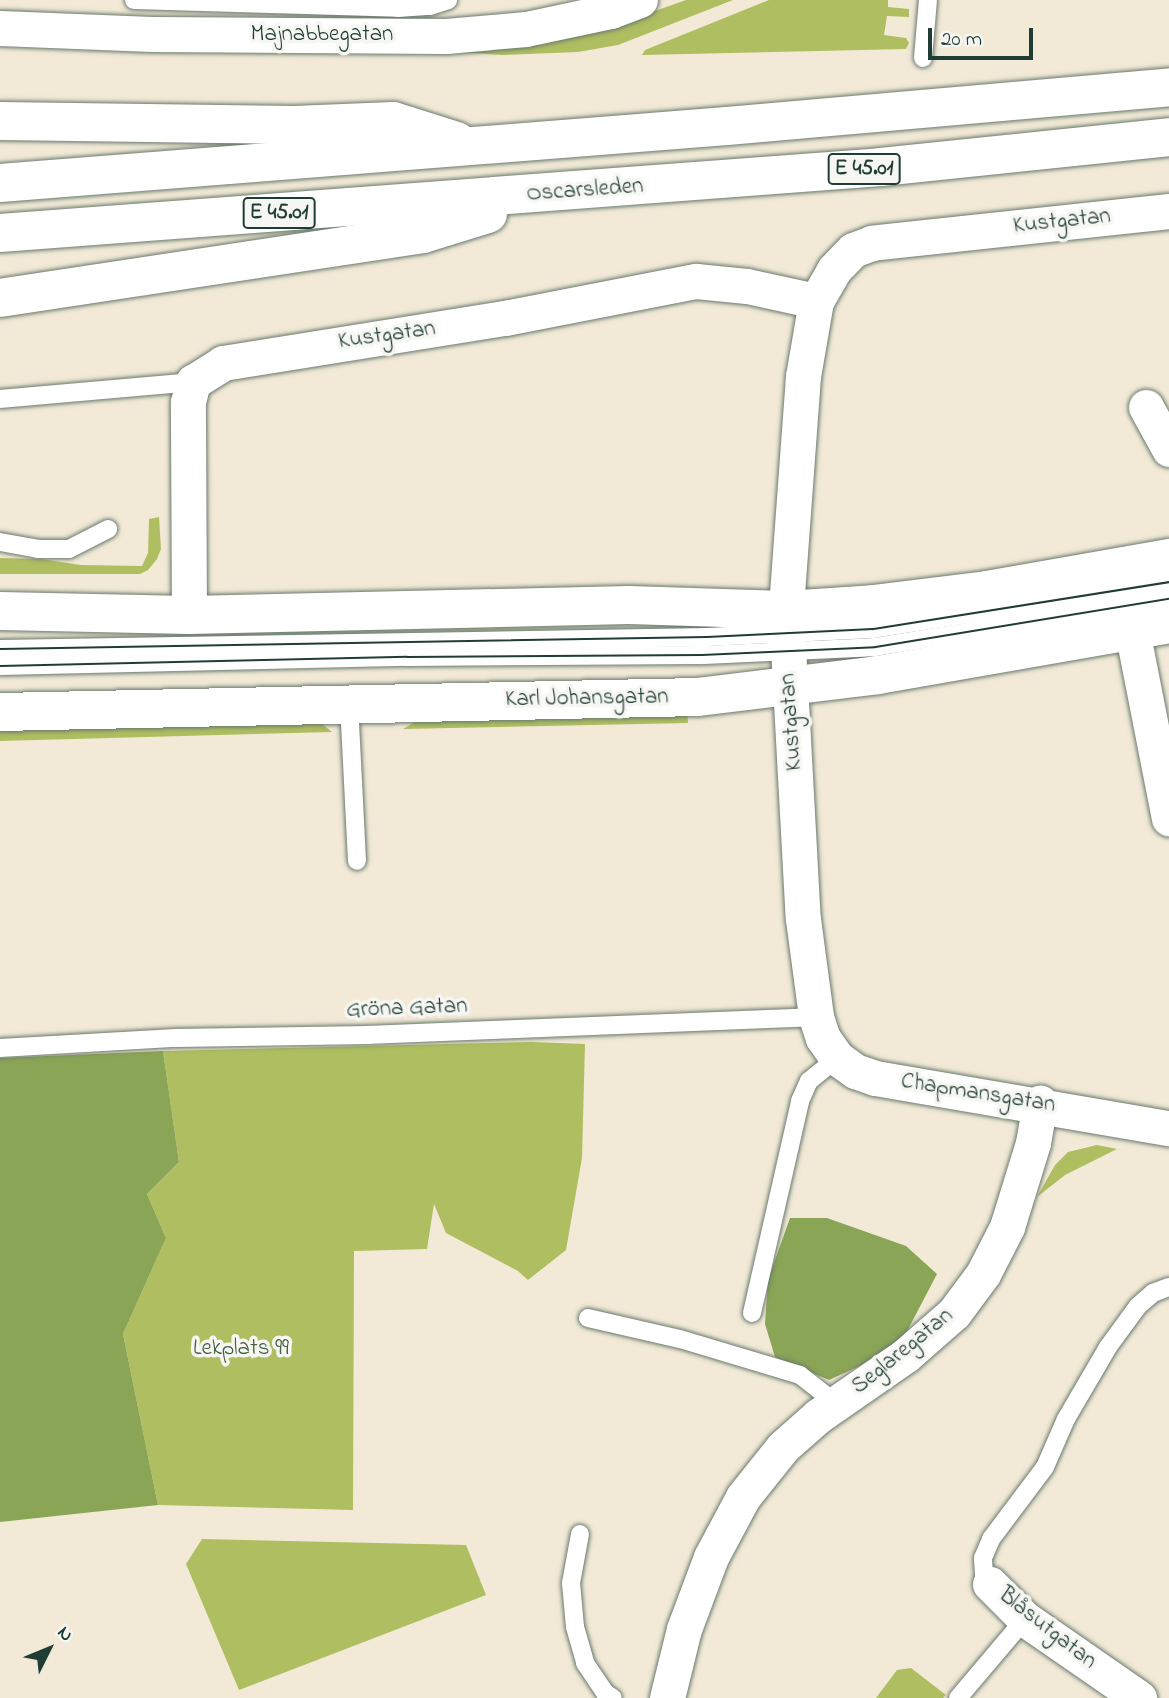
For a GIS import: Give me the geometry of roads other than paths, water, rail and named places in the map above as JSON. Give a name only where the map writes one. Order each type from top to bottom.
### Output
[{"type":"main road","name":"E 45.01","points":[[0,183],[1169,87]]},
{"type":"main road","points":[[0,121],[294,125],[393,121],[474,146]]},
{"type":"main road","name":"Oscarsleden","points":[[0,233],[558,194],[881,167],[1169,137]]},
{"type":"main road","points":[[0,298],[424,234],[558,194]]},
{"type":"main road","name":"Karl Johansgatan","points":[[0,712],[697,697],[788,646],[873,604],[987,590],[1169,558]]},
{"type":"main road","name":"Karl Johansgatan","points":[[0,611],[189,615],[629,605],[788,646],[1132,630],[1169,624]]},
{"type":"street","name":"Majnabbegatan","points":[[0,29],[152,34],[446,36],[526,29],[611,11],[640,0]]},
{"type":"street","name":"Kustgatan","points":[[816,1017],[802,908],[788,646],[796,445],[803,376],[816,301],[834,270],[853,250],[872,243],[1169,211]]},
{"type":"street","name":"Kustgatan","points":[[192,382],[223,363],[259,355],[505,318],[696,281],[747,286],[816,301]]},
{"type":"street","points":[[189,615],[188,402],[192,382]]},
{"type":"street","points":[[1146,407],[1169,449]]},
{"type":"street","points":[[1132,630],[1169,818]]},
{"type":"street","points":[[816,1017],[823,1038],[837,1058]]},
{"type":"street","name":"Chapmansgatan","points":[[837,1058],[855,1071],[875,1078],[1040,1103],[1169,1128]]},
{"type":"street","name":"Seglaregatan","points":[[667,1698],[693,1605],[711,1557],[743,1497],[783,1447],[836,1404],[906,1355],[954,1313],[983,1274],[1007,1227],[1033,1143],[1040,1103]]},
{"type":"street","name":"Blåsutgatan","points":[[990,1584],[1026,1619],[1139,1698]]},
{"type":"lane","points":[[134,0],[398,8],[430,6],[448,0]]},
{"type":"lane","points":[[923,58],[929,0]]},
{"type":"lane","points":[[0,399],[192,382]]},
{"type":"lane","points":[[0,542],[38,548],[69,549],[108,529]]},
{"type":"lane","points":[[0,666],[407,657],[702,655],[788,646],[873,629],[1169,582]]},
{"type":"lane","points":[[0,649],[875,647],[1169,599]]},
{"type":"lane","points":[[349,703],[357,861]]},
{"type":"lane","name":"Gröna Gatan","points":[[0,1048],[176,1038],[383,1035],[816,1017]]},
{"type":"lane","points":[[752,1313],[800,1101],[809,1081],[837,1058]]},
{"type":"lane","points":[[990,1584],[984,1574],[983,1558],[991,1539],[1045,1467],[1072,1409],[1108,1347],[1139,1306],[1153,1293],[1169,1287]]},
{"type":"lane","name":"Seglaregatan","points":[[588,1318],[680,1339],[800,1375],[836,1404]]},
{"type":"lane","points":[[580,1534],[571,1583],[575,1627],[585,1663],[605,1693],[613,1698]]},
{"type":"lane","points":[[958,1698],[1026,1619]]},
{"type":"tram line","points":[[0,649],[707,637],[873,629],[1169,582]]},
{"type":"tram line","points":[[0,666],[407,657],[702,655],[875,647],[1169,599]]},
{"type":"park label","name":"Lekplats 99","points":[[241,1349]]}]
